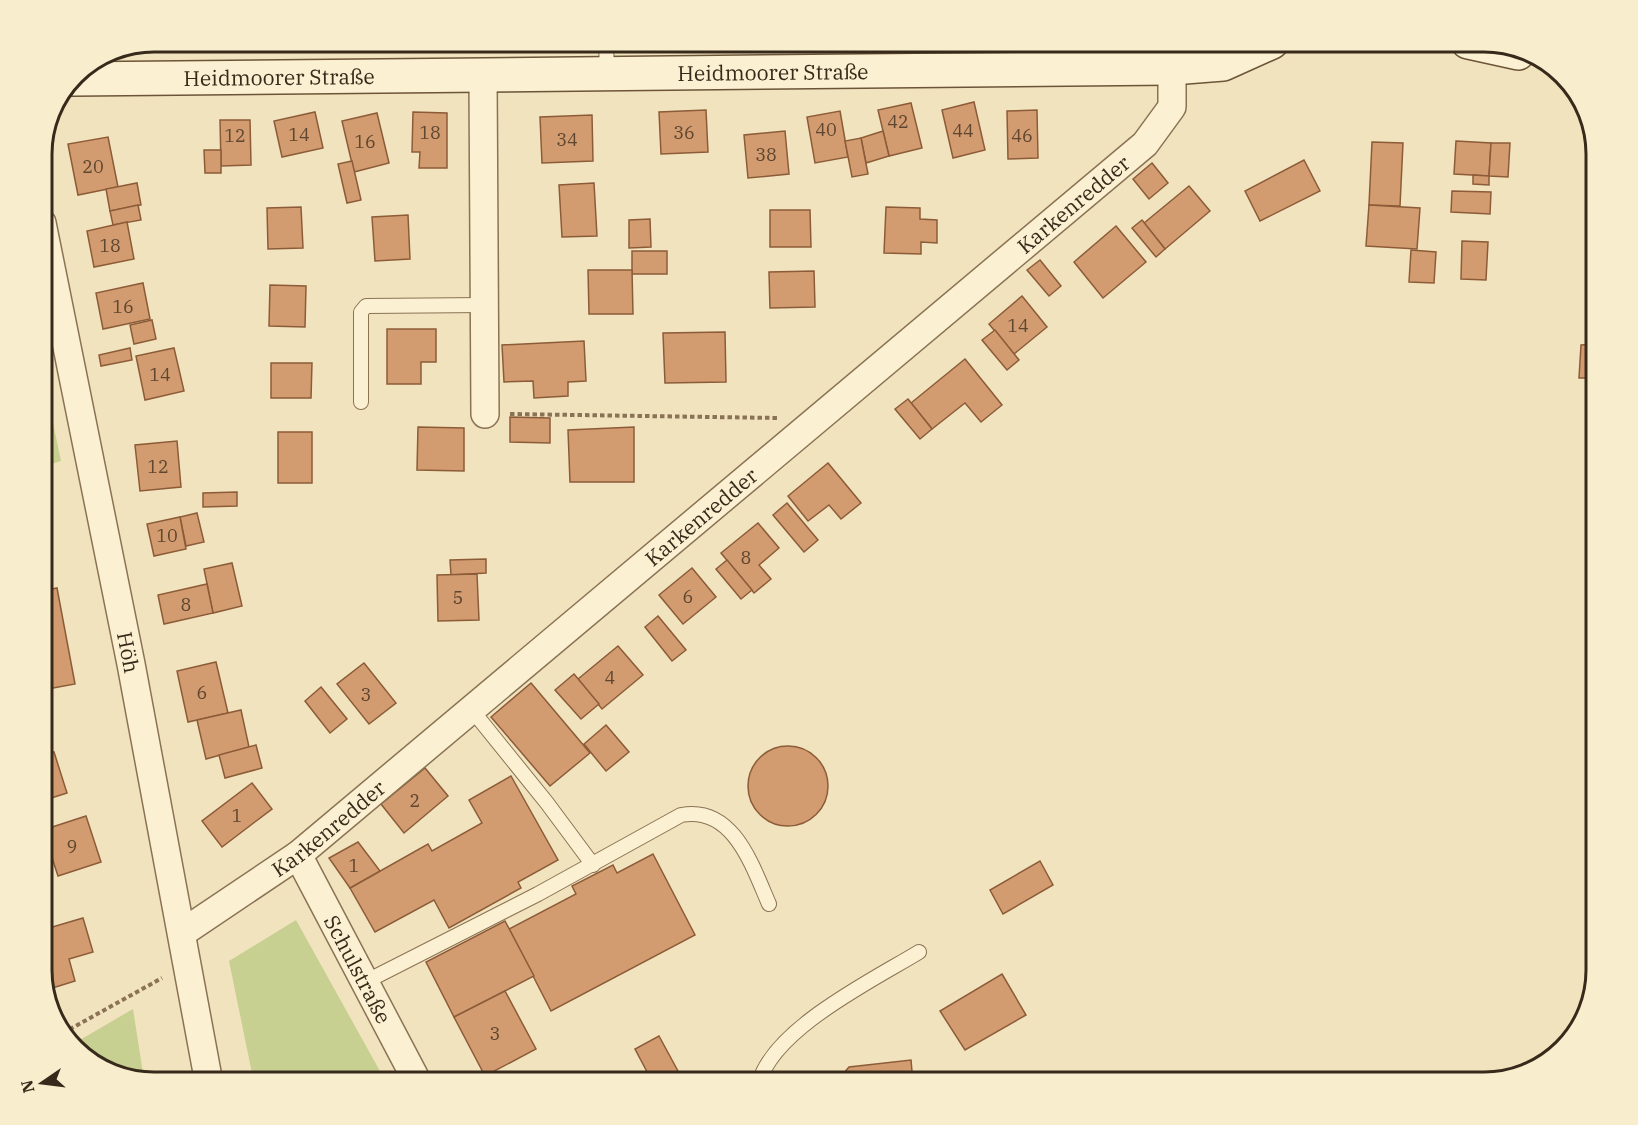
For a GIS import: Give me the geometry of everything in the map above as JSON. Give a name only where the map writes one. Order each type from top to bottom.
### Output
[{"type":"street","name":"Heidmoorer Straße","points":[[85,80],[1172,68],[1223,63],[1249,52]]},
{"type":"street","name":"Karkenredder","points":[[183,933],[298,855],[1145,144],[1172,107],[1172,68]]},
{"type":"street","points":[[483,77],[485,414]]},
{"type":"street","name":"Höh","points":[[53,278],[183,933],[208,1072]]},
{"type":"street","name":"Schulstraße","points":[[298,855],[412,1072]]},
{"type":"lane","points":[[606,52],[607,75]]},
{"type":"lane","points":[[361,402],[361,312],[366,306],[484,305]]},
{"type":"lane","points":[[472,710],[548,803],[593,865]]},
{"type":"lane","points":[[365,982],[593,865],[681,815],[695,813],[718,820],[733,833],[753,866],[769,904]]},
{"type":"lane","points":[[765,1072],[783,1042],[820,1012],[920,952]]},
{"type":"path","points":[[485,414],[820,418]]},
{"type":"path","points":[[71,1029],[188,963]]},
{"type":"green space","points":[[53,423],[61,461],[53,464]]},
{"type":"green space","points":[[296,920],[380,1072],[252,1072],[229,961]]},
{"type":"green space","points":[[133,1009],[143,1072],[115,1065],[80,1040]]},
{"type":"building","points":[[974,102],[985,150],[953,158],[942,110]]},
{"type":"building","points":[[911,103],[922,148],[889,156],[878,110]]},
{"type":"building","points":[[706,110],[708,152],[661,154],[659,112]]},
{"type":"building","points":[[1037,110],[1038,158],[1008,159],[1007,111]]},
{"type":"building","points":[[840,111],[848,157],[815,163],[807,117]]},
{"type":"building","points":[[315,112],[323,148],[282,157],[274,121]]},
{"type":"building","points":[[413,112],[447,113],[447,168],[419,168],[420,152],[412,152]]},
{"type":"building","points":[[377,113],[389,163],[354,172],[342,121]]},
{"type":"building","points":[[592,115],[593,161],[542,163],[540,117]]},
{"type":"building","points":[[220,120],[250,120],[251,165],[221,166]]},
{"type":"building","points":[[785,131],[789,174],[748,178],[744,135]]},
{"type":"building","points":[[883,131],[889,156],[866,163],[861,138]]},
{"type":"building","points":[[108,137],[118,187],[78,195],[68,144]]},
{"type":"building","points":[[861,138],[868,174],[852,177],[845,141]]},
{"type":"building","points":[[1456,141],[1491,143],[1489,176],[1454,174]]},
{"type":"building","points":[[1372,142],[1403,143],[1400,206],[1369,205]]},
{"type":"building","points":[[1491,143],[1510,143],[1508,177],[1489,176]]},
{"type":"building","points":[[204,150],[221,150],[221,173],[205,173]]},
{"type":"building","points":[[1304,160],[1320,191],[1260,221],[1245,191]]},
{"type":"building","points":[[352,161],[361,200],[347,203],[338,164]]},
{"type":"building","points":[[1152,163],[1168,183],[1149,199],[1133,179]]},
{"type":"building","points":[[1473,175],[1489,176],[1489,185],[1473,184]]},
{"type":"building","points":[[137,183],[141,205],[110,211],[106,189]]},
{"type":"building","points":[[594,183],[597,236],[562,237],[559,185]]},
{"type":"building","points":[[1189,186],[1210,211],[1165,249],[1144,223]]},
{"type":"building","points":[[1452,191],[1491,192],[1490,214],[1451,212]]},
{"type":"building","points":[[138,205],[141,220],[113,225],[110,211]]},
{"type":"building","points":[[1369,205],[1420,208],[1417,249],[1366,246]]},
{"type":"building","points":[[301,207],[303,248],[268,249],[267,208]]},
{"type":"building","points":[[886,207],[920,208],[920,219],[937,220],[937,243],[921,242],[921,254],[884,253]]},
{"type":"building","points":[[770,210],[810,210],[811,247],[770,247]]},
{"type":"building","points":[[408,215],[410,259],[375,261],[372,217]]},
{"type":"building","points":[[650,219],[651,247],[629,248],[629,220]]},
{"type":"building","points":[[1142,220],[1165,249],[1156,257],[1132,228]]},
{"type":"building","points":[[127,222],[134,259],[94,267],[87,231]]},
{"type":"building","points":[[1116,226],[1146,262],[1103,298],[1074,262]]},
{"type":"building","points":[[1462,241],[1488,242],[1486,280],[1461,279]]},
{"type":"building","points":[[1411,250],[1436,252],[1434,283],[1409,282]]},
{"type":"building","points":[[632,251],[667,251],[667,274],[632,274]]},
{"type":"building","points":[[1040,260],[1061,286],[1049,296],[1027,270]]},
{"type":"building","points":[[588,270],[632,270],[633,314],[589,314]]},
{"type":"building","points":[[814,271],[815,307],[770,308],[769,272]]},
{"type":"building","points":[[143,283],[150,319],[103,329],[96,293]]},
{"type":"building","points":[[270,285],[306,286],[305,327],[269,326]]},
{"type":"building","points":[[1022,296],[1047,327],[1014,354],[989,324]]},
{"type":"building","points":[[152,320],[156,339],[134,344],[130,325]]},
{"type":"building","points":[[387,329],[436,329],[436,362],[421,362],[421,384],[387,384]]},
{"type":"building","points":[[995,330],[1019,360],[1007,370],[982,340]]},
{"type":"building","points":[[725,332],[726,382],[665,383],[663,333]]},
{"type":"building","points":[[584,341],[586,381],[568,382],[568,396],[534,398],[533,381],[504,382],[502,345]]},
{"type":"building","points":[[1581,345],[1586,345],[1586,378],[1579,378]]},
{"type":"building","points":[[130,348],[132,360],[101,366],[99,355]]},
{"type":"building","points":[[174,348],[184,391],[145,400],[136,356]]},
{"type":"building","points":[[965,359],[1002,405],[981,422],[965,403],[932,429],[911,403]]},
{"type":"building","points":[[271,363],[312,363],[311,398],[271,398]]},
{"type":"building","points":[[908,399],[932,429],[920,439],[895,409]]},
{"type":"building","points":[[510,417],[550,418],[550,443],[510,442]]},
{"type":"building","points":[[418,427],[464,428],[464,471],[417,470]]},
{"type":"building","points":[[634,427],[634,482],[570,482],[568,430]]},
{"type":"building","points":[[278,432],[312,432],[312,483],[278,483]]},
{"type":"building","points":[[177,441],[181,487],[140,491],[135,445]]},
{"type":"building","points":[[828,463],[861,503],[841,519],[829,505],[808,521],[788,496]]},
{"type":"building","points":[[237,492],[237,506],[203,507],[203,493]]},
{"type":"building","points":[[787,503],[818,540],[804,552],[773,515]]},
{"type":"building","points":[[197,513],[204,542],[186,546],[180,517]]},
{"type":"building","points":[[180,517],[186,549],[154,556],[147,524]]},
{"type":"building","points":[[758,523],[779,548],[759,565],[771,579],[754,593],[721,553]]},
{"type":"building","points":[[486,559],[486,573],[451,575],[450,560]]},
{"type":"building","points":[[727,560],[752,590],[741,599],[716,569]]},
{"type":"building","points":[[232,563],[242,606],[213,613],[204,569]]},
{"type":"building","points":[[692,568],[716,597],[683,624],[659,595]]},
{"type":"building","points":[[477,574],[479,620],[438,621],[437,575]]},
{"type":"building","points":[[207,584],[213,613],[164,624],[158,595]]},
{"type":"building","points":[[57,588],[75,684],[53,688],[53,589]]},
{"type":"building","points":[[658,616],[686,650],[672,661],[645,627]]},
{"type":"building","points":[[618,646],[643,675],[602,709],[578,679]]},
{"type":"building","points":[[216,662],[228,713],[188,722],[177,671]]},
{"type":"building","points":[[364,663],[396,703],[369,724],[337,684]]},
{"type":"building","points":[[574,674],[599,704],[581,719],[555,690]]},
{"type":"building","points":[[531,683],[590,753],[550,786],[491,717]]},
{"type":"building","points":[[321,687],[347,719],[330,733],[305,701]]},
{"type":"building","points":[[241,710],[249,747],[206,759],[197,720]]},
{"type":"building","points":[[606,725],[629,752],[606,771],[584,744]]},
{"type":"building","points":[[256,745],[262,768],[225,778],[219,755]]},
{"type":"building","points":[[788,746],[803,749],[816,758],[825,771],[828,786],[825,801],[816,814],[803,823],[788,826],[773,823],[760,814],[751,801],[748,786],[751,771],[760,758],[773,749]]},
{"type":"building","points":[[53,752],[67,793],[53,797]]},
{"type":"building","points":[[425,768],[448,796],[404,833],[381,804]]},
{"type":"building","points":[[511,776],[558,860],[518,882],[521,888],[449,928],[434,900],[375,932],[350,888],[428,844],[432,851],[482,823],[469,800]]},
{"type":"building","points":[[252,783],[272,809],[222,847],[202,821]]},
{"type":"building","points":[[86,816],[101,862],[58,876],[53,861],[53,827]]},
{"type":"building","points":[[358,842],[380,871],[350,888],[329,858]]},
{"type":"building","points":[[653,854],[695,935],[551,1011],[509,929],[576,894],[572,886],[613,865],[617,873]]},
{"type":"building","points":[[1040,861],[1053,885],[1003,914],[990,890]]},
{"type":"building","points":[[83,918],[93,952],[69,959],[75,981],[55,987],[53,977],[53,927]]},
{"type":"building","points":[[505,921],[534,976],[454,1017],[426,962]]},
{"type":"building","points":[[1002,974],[1026,1015],[965,1050],[940,1011]]},
{"type":"building","points":[[505,991],[536,1049],[493,1072],[483,1072],[454,1017]]},
{"type":"building","points":[[659,1036],[678,1072],[647,1072],[635,1049]]},
{"type":"building","points":[[911,1060],[912,1072],[845,1072],[849,1067]]}]
